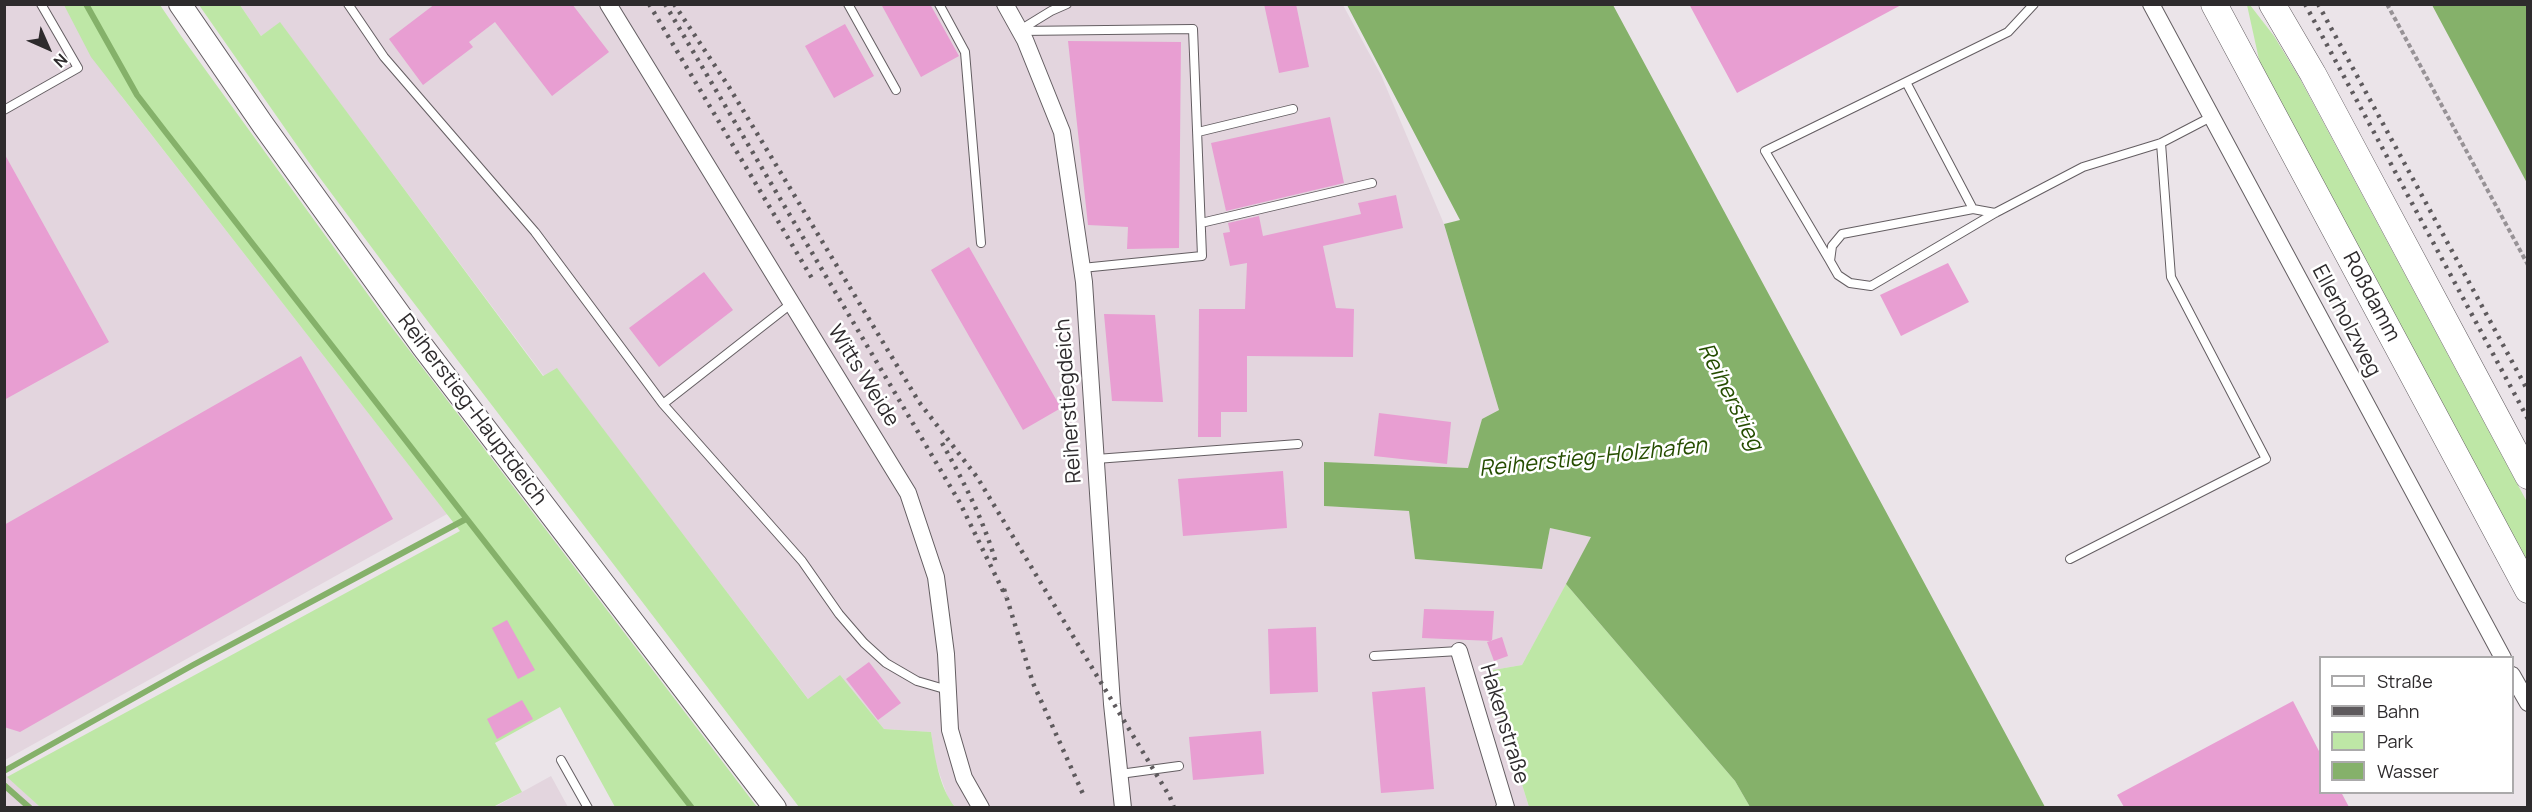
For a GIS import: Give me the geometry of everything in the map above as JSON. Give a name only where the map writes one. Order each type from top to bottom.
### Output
[{"type":"main road","name":"Reiherstieg-Hauptdeich","points":[[180,4],[270,135],[423,347],[775,807]]},
{"type":"main road","name":"Roßdamm","points":[[2214,4],[2528,590]]},
{"type":"main road","points":[[2272,4],[2313,74],[2528,476]]},
{"type":"street","name":"Witts Weide","points":[[608,4],[908,493],[936,577],[946,654],[950,730],[964,778],[981,807]]},
{"type":"street","name":"Reiherstiegdeich","points":[[1005,4],[1020,31],[1062,132],[1082,268],[1112,704],[1124,807]]},
{"type":"street","name":"Ellerholzweg","points":[[2151,4],[2502,656]]},
{"type":"street","name":"Hakenstraße","points":[[1460,651],[1506,807],[1504,807]]},
{"type":"street","points":[[2514,678],[2528,703]]},
{"type":"lane","points":[[4,110],[78,68],[41,4]]},
{"type":"lane","points":[[348,4],[384,57],[535,232],[663,404],[802,561],[839,614],[864,643],[886,663],[917,681],[948,690]]},
{"type":"lane","points":[[849,4],[896,90]]},
{"type":"lane","points":[[939,4],[965,52],[981,243]]},
{"type":"lane","points":[[1020,31],[1051,11],[1067,4]]},
{"type":"lane","points":[[2034,4],[2008,33],[1765,151],[1838,275],[1850,283],[1871,286],[1995,213],[2083,167],[2161,143],[2211,117]]},
{"type":"lane","points":[[1020,31],[1193,29],[1202,256],[1082,268]]},
{"type":"lane","points":[[1906,82],[1973,209]]},
{"type":"lane","points":[[1198,132],[1293,109]]},
{"type":"lane","points":[[2070,559],[2266,459],[2170,277],[2161,143]]},
{"type":"lane","points":[[1201,224],[1372,183]]},
{"type":"lane","points":[[1830,261],[1832,246],[1842,234],[1973,209],[1995,213]]},
{"type":"lane","points":[[663,404],[792,303]]},
{"type":"lane","points":[[1096,459],[1298,444]]},
{"type":"lane","points":[[1374,656],[1460,651]]},
{"type":"lane","points":[[561,760],[588,807]]},
{"type":"lane","points":[[1120,774],[1179,766]]},
{"type":"path","points":[[2387,4],[2528,265]]},
{"type":"shaded area","points":[[5,5],[65,5],[122,97],[447,514],[5,760]]},
{"type":"shaded area","points":[[240,5],[1343,5],[1381,75],[1444,224],[1499,410],[1482,419],[1469,468],[1324,462],[1324,506],[1409,511],[1415,559],[1541,569],[1550,528],[1592,537],[1522,665],[1487,671],[1529,807],[955,807],[948,798],[935,761],[931,732],[884,729],[840,676],[809,700],[557,369],[544,376],[280,23],[261,36]]},
{"type":"shaded area","points":[[5,774],[40,807],[5,807]]},
{"type":"shaded area","points":[[551,776],[568,807],[493,808]]},
{"type":"green space","points":[[64,5],[160,5],[390,325],[757,807],[615,807],[560,707],[495,743],[522,792],[493,807],[40,807],[7,777],[460,531],[91,57]]},
{"type":"green space","points":[[199,5],[240,5],[261,36],[280,22],[543,376],[557,368],[808,699],[840,675],[884,729],[931,732],[941,781],[955,807],[799,807],[384,264],[317,174]]},
{"type":"green space","points":[[2247,5],[2250,5],[2274,36],[2299,77],[2527,502],[2527,567],[2260,64]]},
{"type":"green space","points":[[1566,584],[1735,781],[1750,807],[1529,807],[1487,671],[1522,665]]},
{"type":"water","points":[[1347,5],[1613,5],[2045,807],[1750,807],[1735,781],[1566,584],[1591,537],[1550,528],[1542,569],[1415,559],[1409,511],[1324,506],[1324,462],[1468,468],[1482,419],[1499,410],[1444,224],[1460,220]]},
{"type":"water","points":[[2432,5],[2527,5],[2527,183]]},
{"type":"building","points":[[435,4],[572,4],[609,52],[552,96],[495,22],[469,42],[473,47],[423,85],[389,39]]},
{"type":"building","points":[[881,4],[930,4],[959,56],[921,77]]},
{"type":"building","points":[[1264,4],[1296,4],[1309,67],[1279,73]]},
{"type":"building","points":[[1689,4],[1903,4],[1737,93]]},
{"type":"building","points":[[845,24],[874,76],[834,98],[805,46]]},
{"type":"building","points":[[1068,41],[1181,42],[1179,248],[1127,249],[1128,227],[1088,225]]},
{"type":"building","points":[[1330,117],[1344,183],[1226,211],[1211,143]]},
{"type":"building","points":[[4,153],[109,342],[4,400]]},
{"type":"building","points":[[1396,195],[1403,228],[1323,246],[1336,308],[1354,309],[1353,357],[1247,356],[1247,412],[1221,412],[1221,437],[1198,437],[1199,309],[1245,309],[1247,263],[1230,266],[1223,233],[1230,232],[1228,223],[1259,216],[1263,236],[1361,214],[1358,203]]},
{"type":"building","points":[[969,247],[1061,408],[1023,430],[931,270]]},
{"type":"building","points":[[1948,263],[1969,302],[1901,336],[1880,295]]},
{"type":"building","points":[[704,272],[733,310],[659,367],[629,328]]},
{"type":"building","points":[[1104,314],[1155,315],[1163,402],[1112,401]]},
{"type":"building","points":[[301,356],[393,519],[20,732],[4,727],[4,525]]},
{"type":"building","points":[[1379,413],[1451,422],[1447,464],[1374,456]]},
{"type":"building","points":[[1283,471],[1287,528],[1183,536],[1178,479]]},
{"type":"building","points":[[1424,609],[1494,611],[1492,641],[1422,638]]},
{"type":"building","points":[[507,620],[535,670],[518,679],[492,628]]},
{"type":"building","points":[[1316,627],[1318,692],[1270,694],[1268,629]]},
{"type":"building","points":[[1502,637],[1508,656],[1494,661],[1487,642]]},
{"type":"building","points":[[869,662],[901,703],[878,720],[846,679]]},
{"type":"building","points":[[1425,687],[1434,789],[1381,793],[1372,692]]},
{"type":"building","points":[[522,700],[533,719],[497,739],[487,719]]},
{"type":"building","points":[[2293,701],[2319,751],[2319,794],[2342,794],[2349,807],[2124,807],[2117,795]]},
{"type":"building","points":[[1261,731],[1264,774],[1193,780],[1189,737]]},
{"type":"waterway","points":[[86,4],[137,95],[692,808]]},
{"type":"waterway","points":[[4,771],[193,665],[466,519]]},
{"type":"waterway","points":[[4,785],[30,808]]},
{"type":"railway","points":[[649,4],[813,280]]},
{"type":"railway","points":[[665,4],[960,503],[1006,597]]},
{"type":"railway","points":[[674,4],[729,87],[919,402],[977,477],[1170,797],[1174,808]]},
{"type":"railway","points":[[2305,4],[2528,419]]},
{"type":"railway","points":[[2318,4],[2528,391]]},
{"type":"railway","points":[[942,443],[973,502],[996,563]]},
{"type":"railway","points":[[1004,589],[1033,683],[1083,794]]},
{"type":"water label","name":"Reiherstieg","points":[[1730,397]]},
{"type":"water label","name":"Reiherstieg-Holzhafen","points":[[1593,458]]}]
